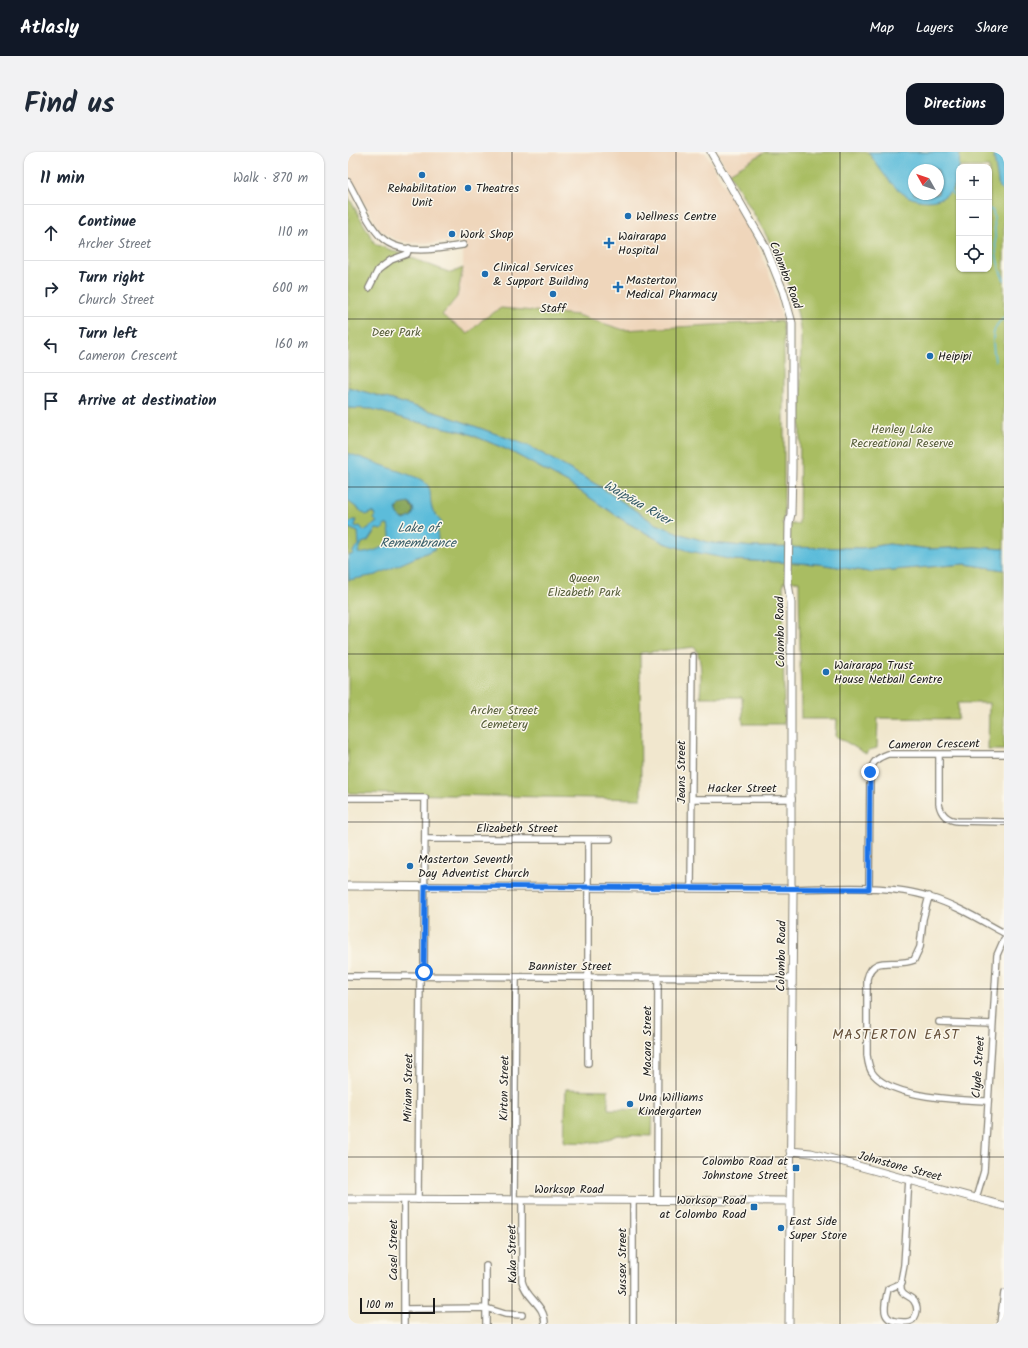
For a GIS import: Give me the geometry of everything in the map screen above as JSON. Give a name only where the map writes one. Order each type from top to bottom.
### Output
[{"type":"street","name":"Colombo Road","points":[[711,152],[765,246],[783,291],[792,324],[790,585],[792,889],[789,1324]]},
{"type":"street","points":[[348,182],[380,235],[391,244],[409,248],[433,250],[463,245]]},
{"type":"street","points":[[369,288],[378,270],[391,260],[407,254],[409,248]]},
{"type":"street","name":"Jeans Street","points":[[691,888],[693,656]]},
{"type":"street","name":"Cameron Crescent","points":[[869,889],[870,772],[872,764],[878,758],[888,754],[1004,754]]},
{"type":"street","points":[[939,754],[939,804],[941,812],[950,820],[1004,822]]},
{"type":"street","name":"Miriam Street","points":[[348,798],[425,798],[425,886],[418,1200]]},
{"type":"street","name":"Hacker Street","points":[[692,799],[792,799]]},
{"type":"street","name":"Elizabeth Street","points":[[425,839],[610,839]]},
{"type":"street","points":[[588,839],[588,1063]]},
{"type":"street","points":[[348,886],[898,890],[929,896],[949,904],[1004,933]]},
{"type":"street","points":[[929,896],[923,919],[920,947],[914,960],[907,963],[880,963],[873,966],[869,971],[867,979],[867,1055],[869,1066],[879,1080],[903,1090],[929,1097],[950,1100],[987,1101]]},
{"type":"street","name":"Clyde Street","points":[[976,1198],[984,1171],[987,1101],[997,955],[1004,939]]},
{"type":"street","name":"Bannister Street","points":[[348,976],[791,978]]},
{"type":"street","name":"Kirton Street","points":[[514,1200],[516,977]]},
{"type":"street","name":"Macara Street","points":[[657,1201],[658,978]]},
{"type":"street","points":[[938,1022],[992,1024]]},
{"type":"street","name":"Johnstone Street","points":[[790,1151],[812,1153],[1004,1206]]},
{"type":"street","points":[[902,1283],[888,1289],[884,1312],[886,1317],[894,1321],[908,1322],[916,1314],[916,1306],[912,1298],[903,1292],[902,1283],[909,1180]]},
{"type":"street","name":"Worksop Road","points":[[348,1199],[790,1201]]},
{"type":"street","name":"Casel Street","points":[[404,1200],[404,1324]]},
{"type":"street","name":"Kaka Street","points":[[522,1200],[522,1281],[524,1290],[543,1311],[545,1324]]},
{"type":"street","name":"Sussex Street","points":[[632,1324],[633,1200]]},
{"type":"street","points":[[486,1266],[486,1324]]},
{"type":"street","points":[[1000,1324],[1004,1293]]},
{"type":"street","points":[[404,1309],[486,1308],[505,1314],[522,1315]]},
{"type":"shaded area","name":"Wairarapa Hospital","points":[[348,152],[705,152],[754,238],[769,273],[782,321],[624,330],[577,315],[482,320],[468,334],[442,316],[457,297],[463,268],[463,240],[436,243],[411,243],[394,239],[379,229],[348,174]]},
{"type":"shaded area","points":[[718,152],[765,152],[729,173]]},
{"type":"green space","points":[[765,152],[1004,152],[1004,549],[975,547],[929,549],[889,544],[863,548],[753,547],[711,543],[681,534],[654,523],[599,486],[529,446],[444,415],[348,387],[348,196],[375,244],[451,273],[463,268],[457,297],[442,315],[468,334],[482,320],[501,308],[577,315],[624,330],[782,321],[784,337],[784,517],[782,524],[799,524],[801,338],[798,316],[792,294],[775,252],[729,173]]},
{"type":"green space","points":[[348,408],[372,409],[413,421],[465,432],[508,450],[568,483],[626,522],[664,543],[733,560],[819,564],[869,572],[965,564],[1004,570],[1004,750],[988,750],[989,703],[958,703],[958,719],[878,718],[877,748],[869,750],[866,754],[836,736],[837,719],[801,719],[799,581],[783,582],[784,724],[743,724],[742,697],[700,697],[700,665],[698,653],[695,647],[640,653],[641,799],[348,793]]},
{"type":"green space","points":[[402,503],[408,503],[413,508],[411,517],[408,519],[402,519],[397,514],[397,508]]},
{"type":"green space","points":[[566,1089],[608,1090],[608,1109],[653,1110],[652,1136],[617,1135],[599,1143],[564,1142]]},
{"type":"water","points":[[868,152],[960,152],[959,164],[956,164],[956,182],[950,193],[944,197],[944,164],[908,164],[908,196],[897,189],[881,171]]},
{"type":"water","points":[[993,152],[1004,152],[1004,193],[999,188]]},
{"type":"water","points":[[920,200],[934,200],[931,201]]},
{"type":"water","points":[[348,387],[444,415],[529,446],[599,486],[654,523],[681,534],[711,543],[753,547],[863,548],[889,544],[929,549],[975,547],[1004,549],[1004,570],[965,564],[869,572],[819,564],[733,560],[690,551],[664,543],[626,522],[568,483],[508,450],[465,432],[413,421],[372,409],[348,408]]},
{"type":"water","name":"Lake of Remembrance","points":[[348,453],[418,478],[429,487],[433,510],[442,523],[437,529],[438,540],[435,549],[376,575],[349,580],[348,556],[353,554],[353,551],[359,545],[358,532],[348,528],[348,524],[353,520],[356,520],[355,527],[360,526],[364,531],[377,522],[374,519],[376,515],[373,512],[366,515],[348,501]],"holes":[[[409,503],[413,507],[414,512],[411,517],[404,520],[398,515],[396,509],[399,505]],[[385,525],[388,525],[390,541],[385,546],[371,552],[358,553],[362,543],[368,541],[376,529],[382,530]]]},
{"type":"waterway","points":[[992,210],[996,254],[1004,280]]},
{"type":"waterway","points":[[995,361],[993,343],[994,332],[999,322],[1004,318]]},
{"type":"place","name":"Rehabilitation Unit","points":[[422,175]]},
{"type":"place","name":"Theatres","points":[[468,188]]},
{"type":"place","name":"Wellness Centre","points":[[628,216]]},
{"type":"place","name":"Work Shop","points":[[452,234]]},
{"type":"place","name":"Wairarapa Hospital","points":[[609,243]]},
{"type":"place","name":"Clinical Services & Support Building","points":[[485,274]]},
{"type":"place","name":"Masterton Medical Pharmacy","points":[[618,287]]},
{"type":"place","name":"Staff","points":[[553,294]]},
{"type":"place","name":"Heipipi","points":[[930,356]]},
{"type":"place","name":"Wairarapa Trust House Netball Centre","points":[[826,672]]},
{"type":"place","name":"Masterton Seventh Day Adventist Church","points":[[410,866]]},
{"type":"place","name":"Una Williams Kindergarten","points":[[630,1104]]},
{"type":"place","name":"Colombo Road at Johnstone Street","points":[[796,1168]]},
{"type":"place","name":"Worksop Road at Colombo Road","points":[[754,1207]]},
{"type":"place","name":"East Side Super Store","points":[[781,1228]]},
{"type":"district","name":"MASTERTON EAST","points":[[896,1034]]},
{"type":"route","points":[[424,972],[425,886],[869,889],[870,772]]},
{"type":"park label","name":"Deer Park","points":[[396,332]]},
{"type":"park label","name":"Henley Lake Recreational Reserve","points":[[902,436]]},
{"type":"park label","name":"Queen Elizabeth Park","points":[[584,585]]},
{"type":"park label","name":"Archer Street Cemetery","points":[[504,717]]},
{"type":"water label","name":"Waipōua River","points":[[638,502]]}]
